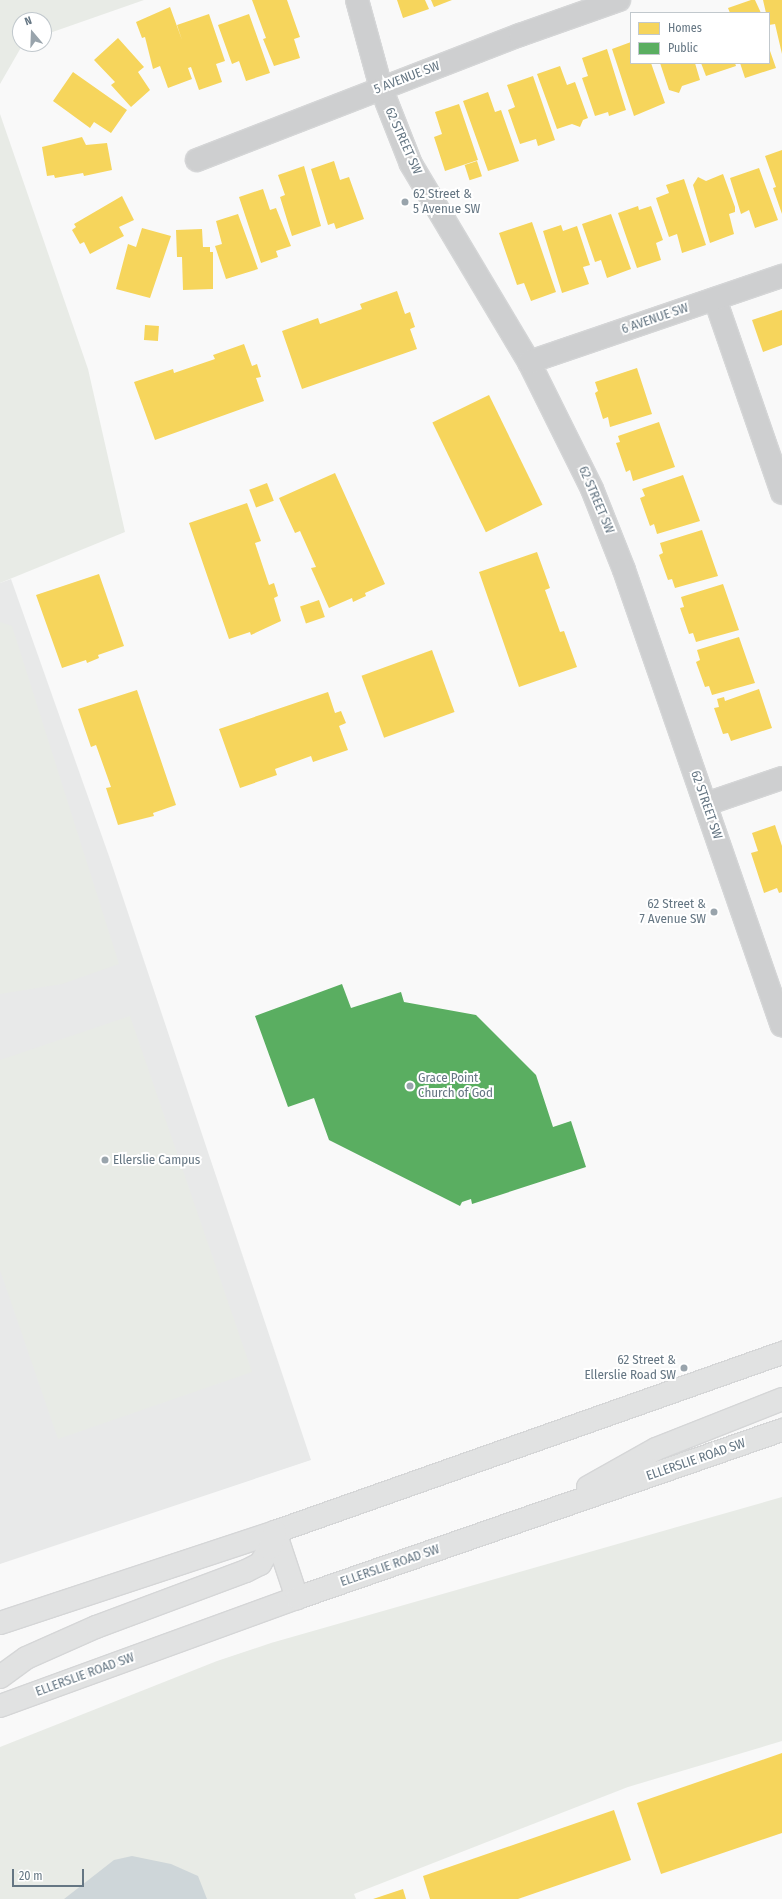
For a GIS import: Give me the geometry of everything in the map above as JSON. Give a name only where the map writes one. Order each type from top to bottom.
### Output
[{"type":"main road","points":[[0,1623],[275,1532],[782,1354]]},
{"type":"main road","points":[[535,1517],[656,1449],[782,1399]]},
{"type":"main road","name":"ELLERSLIE ROAD SW","points":[[0,1706],[297,1598],[535,1517],[782,1430]]},
{"type":"main road","points":[[275,1532],[297,1598]]},
{"type":"main road","points":[[0,1677],[26,1658],[96,1627],[246,1571],[260,1564],[270,1548],[275,1532]]},
{"type":"street","name":"62 STREET SW","points":[[357,0],[381,88],[415,170],[529,362],[592,489],[609,530],[782,1025]]},
{"type":"street","name":"5 AVENUE SW","points":[[197,160],[381,88],[619,0]]},
{"type":"street","name":"6 AVENUE SW","points":[[529,362],[782,276]]},
{"type":"street","points":[[715,299],[782,493]]},
{"type":"street","points":[[706,804],[782,778]]},
{"type":"shaded area","points":[[0,0],[144,0],[52,32],[52,12],[12,12],[12,52],[18,52],[0,84]]},
{"type":"shaded area","points":[[0,114],[88,369],[125,532],[0,583]]},
{"type":"shaded area","name":"Ellerslie Campus","points":[[11,579],[110,859],[311,1460],[0,1564],[0,583]]},
{"type":"shaded area","points":[[0,622],[12,626],[119,964],[62,984],[0,994]]},
{"type":"shaded area","points":[[130,1016],[252,1372],[58,1439],[0,1270],[0,1060]]},
{"type":"shaded area","points":[[782,1497],[782,1741],[628,1787],[354,1894],[356,1899],[0,1899],[0,1747],[217,1661],[271,1643]]},
{"type":"shaded area","points":[[132,1856],[171,1864],[198,1876],[207,1899],[64,1899],[114,1860]]},
{"type":"building: Homes","points":[[252,0],[287,0],[300,37],[294,39],[300,58],[274,66],[263,39],[266,38]]},
{"type":"building: Homes","points":[[397,0],[425,0],[429,9],[403,18]]},
{"type":"building: Homes","points":[[431,0],[452,0],[434,7]]},
{"type":"building: Homes","points":[[755,0],[761,12],[730,12],[728,8]]},
{"type":"building: Homes","points":[[763,0],[782,0],[782,54],[775,24],[770,25],[770,12],[766,12]]},
{"type":"building: Homes","points":[[170,7],[182,40],[177,25],[209,14],[225,61],[216,64],[222,82],[199,90],[191,67],[188,68],[192,79],[168,88],[160,66],[153,69],[145,37],[142,38],[136,22]]},
{"type":"building: Homes","points":[[249,14],[270,73],[246,81],[239,61],[232,64],[218,25]]},
{"type":"building: Homes","points":[[118,38],[144,67],[138,72],[150,90],[131,107],[111,85],[115,82],[94,60]]},
{"type":"building: Homes","points":[[630,42],[630,64],[651,64],[665,103],[634,116],[612,49]]},
{"type":"building: Homes","points":[[607,49],[626,110],[609,116],[608,112],[595,116],[582,78],[588,76],[582,58]]},
{"type":"building: Homes","points":[[770,51],[776,68],[745,78],[740,64],[770,64]]},
{"type":"building: Homes","points":[[660,64],[695,64],[700,80],[682,86],[679,93],[669,90]]},
{"type":"building: Homes","points":[[701,64],[735,64],[736,66],[706,76]]},
{"type":"building: Homes","points":[[560,66],[567,85],[575,82],[588,118],[583,120],[580,127],[572,124],[557,129],[537,74]]},
{"type":"building: Homes","points":[[73,72],[127,110],[111,133],[94,122],[90,128],[53,101]]},
{"type":"building: Homes","points":[[533,76],[555,140],[538,146],[536,139],[520,144],[508,110],[515,107],[507,85]]},
{"type":"building: Homes","points":[[488,92],[495,112],[501,110],[519,161],[488,171],[463,101]]},
{"type":"building: Homes","points":[[459,104],[478,160],[445,171],[434,137],[442,134],[435,112]]},
{"type":"building: Homes","points":[[82,137],[86,145],[107,143],[112,170],[84,176],[83,173],[55,178],[54,175],[47,176],[42,147]]},
{"type":"building: Homes","points":[[782,150],[782,214],[773,188],[776,187],[765,156]]},
{"type":"building: Homes","points":[[334,161],[340,180],[349,177],[364,219],[336,229],[334,223],[328,225],[311,169]]},
{"type":"building: Homes","points":[[477,161],[482,176],[470,180],[465,165]]},
{"type":"building: Homes","points":[[304,166],[321,226],[292,236],[280,197],[285,195],[278,175]]},
{"type":"building: Homes","points":[[759,168],[778,220],[755,228],[749,210],[741,214],[730,178]]},
{"type":"building: Homes","points":[[723,174],[735,207],[735,212],[729,214],[734,234],[710,243],[693,185],[698,177],[706,181]]},
{"type":"building: Homes","points":[[684,179],[706,245],[682,253],[677,234],[669,237],[656,198],[669,193],[666,185]]},
{"type":"building: Homes","points":[[263,189],[270,210],[276,208],[291,246],[276,251],[278,257],[261,263],[239,197]]},
{"type":"building: Homes","points":[[122,196],[134,220],[119,227],[124,236],[90,254],[84,242],[80,244],[72,230],[76,227],[74,224]]},
{"type":"building: Homes","points":[[638,206],[639,210],[651,206],[663,240],[656,243],[661,260],[637,268],[618,213]]},
{"type":"building: Homes","points":[[238,214],[258,269],[226,279],[215,246],[222,244],[216,221]]},
{"type":"building: Homes","points":[[611,214],[631,269],[607,278],[601,260],[595,262],[582,224]]},
{"type":"building: Homes","points":[[532,222],[556,292],[531,301],[524,283],[517,285],[499,233]]},
{"type":"building: Homes","points":[[561,225],[563,231],[577,226],[590,265],[583,267],[589,284],[562,293],[543,231]]},
{"type":"building: Homes","points":[[142,228],[171,236],[150,298],[116,289],[128,244],[136,247]]},
{"type":"building: Homes","points":[[202,229],[203,247],[210,247],[210,252],[213,252],[213,289],[183,290],[182,257],[177,257],[176,230]]},
{"type":"building: Homes","points":[[397,291],[405,314],[410,312],[415,327],[410,329],[417,349],[302,389],[282,331],[318,318],[320,324],[362,309],[360,304]]},
{"type":"building: Homes","points":[[782,310],[782,345],[763,352],[752,320]]},
{"type":"building: Homes","points":[[145,325],[159,326],[158,341],[144,340]]},
{"type":"building: Homes","points":[[244,344],[252,366],[257,364],[261,377],[256,378],[264,401],[155,440],[134,382],[173,369],[174,373],[215,359],[213,355]]},
{"type":"building: Homes","points":[[637,368],[652,414],[610,427],[608,417],[603,419],[595,393],[598,391],[595,382]]},
{"type":"building: Homes","points":[[489,395],[542,505],[486,532],[432,423]]},
{"type":"building: Homes","points":[[659,422],[675,467],[633,481],[630,470],[626,472],[616,443],[620,442],[618,436]]},
{"type":"building: Homes","points":[[335,473],[385,584],[365,593],[366,596],[353,602],[352,598],[329,608],[311,568],[316,567],[300,531],[295,533],[279,498]]},
{"type":"building: Homes","points":[[683,475],[700,521],[657,534],[654,524],[650,526],[640,498],[645,496],[642,489]]},
{"type":"building: Homes","points":[[267,483],[274,501],[256,508],[249,490]]},
{"type":"building: Homes","points":[[247,503],[261,541],[255,543],[269,585],[274,583],[278,596],[274,598],[281,621],[251,635],[250,632],[229,639],[189,523]]},
{"type":"building: Homes","points":[[702,530],[718,576],[675,588],[672,579],[668,580],[659,555],[663,553],[660,543]]},
{"type":"building: Homes","points":[[537,552],[550,588],[545,590],[560,632],[564,631],[577,667],[519,687],[479,572]]},
{"type":"building: Homes","points":[[99,574],[124,646],[98,655],[99,658],[87,663],[86,660],[62,668],[36,595]]},
{"type":"building: Homes","points":[[723,584],[739,630],[696,642],[693,633],[689,634],[680,608],[684,607],[681,597]]},
{"type":"building: Homes","points":[[319,600],[325,617],[306,624],[300,607]]},
{"type":"building: Homes","points":[[739,637],[755,683],[712,695],[709,686],[705,687],[696,662],[700,660],[697,650]]},
{"type":"building: Homes","points":[[432,650],[455,712],[384,738],[362,676]]},
{"type":"building: Homes","points":[[759,689],[772,728],[731,741],[728,733],[723,734],[714,708],[719,707],[717,699],[724,697],[725,701]]},
{"type":"building: Homes","points":[[137,690],[176,805],[153,813],[154,816],[118,825],[106,788],[111,787],[96,745],[91,747],[78,709]]},
{"type":"building: Homes","points":[[328,692],[335,713],[341,711],[346,723],[339,726],[348,750],[313,762],[311,756],[275,769],[277,775],[240,788],[219,729]]},
{"type":"building: Homes","points":[[775,825],[782,846],[782,892],[779,893],[777,888],[764,893],[751,853],[758,851],[752,833]]},
{"type":"building: Homes","points":[[782,1753],[782,1833],[661,1874],[637,1803]]},
{"type":"building: Homes","points":[[614,1810],[631,1860],[518,1899],[430,1899],[423,1876]]},
{"type":"building: Homes","points":[[403,1889],[406,1899],[373,1899]]},
{"type":"building: Public","name":"Grace Point Church of God","points":[[342,984],[351,1008],[401,992],[404,1002],[476,1015],[536,1075],[553,1127],[571,1121],[586,1167],[472,1204],[471,1199],[462,1202],[460,1206],[329,1140],[314,1098],[288,1107],[255,1016]]},
{"type":"place","name":"62 Street & 5 Avenue SW","points":[[405,202]]},
{"type":"place","name":"62 Street & 7 Avenue SW","points":[[714,912]]},
{"type":"place","name":"Grace Point Church of God","points":[[410,1086]]},
{"type":"place","name":"Ellerslie Campus","points":[[105,1160]]},
{"type":"place","name":"62 Street & Ellerslie Road SW","points":[[684,1368]]}]
